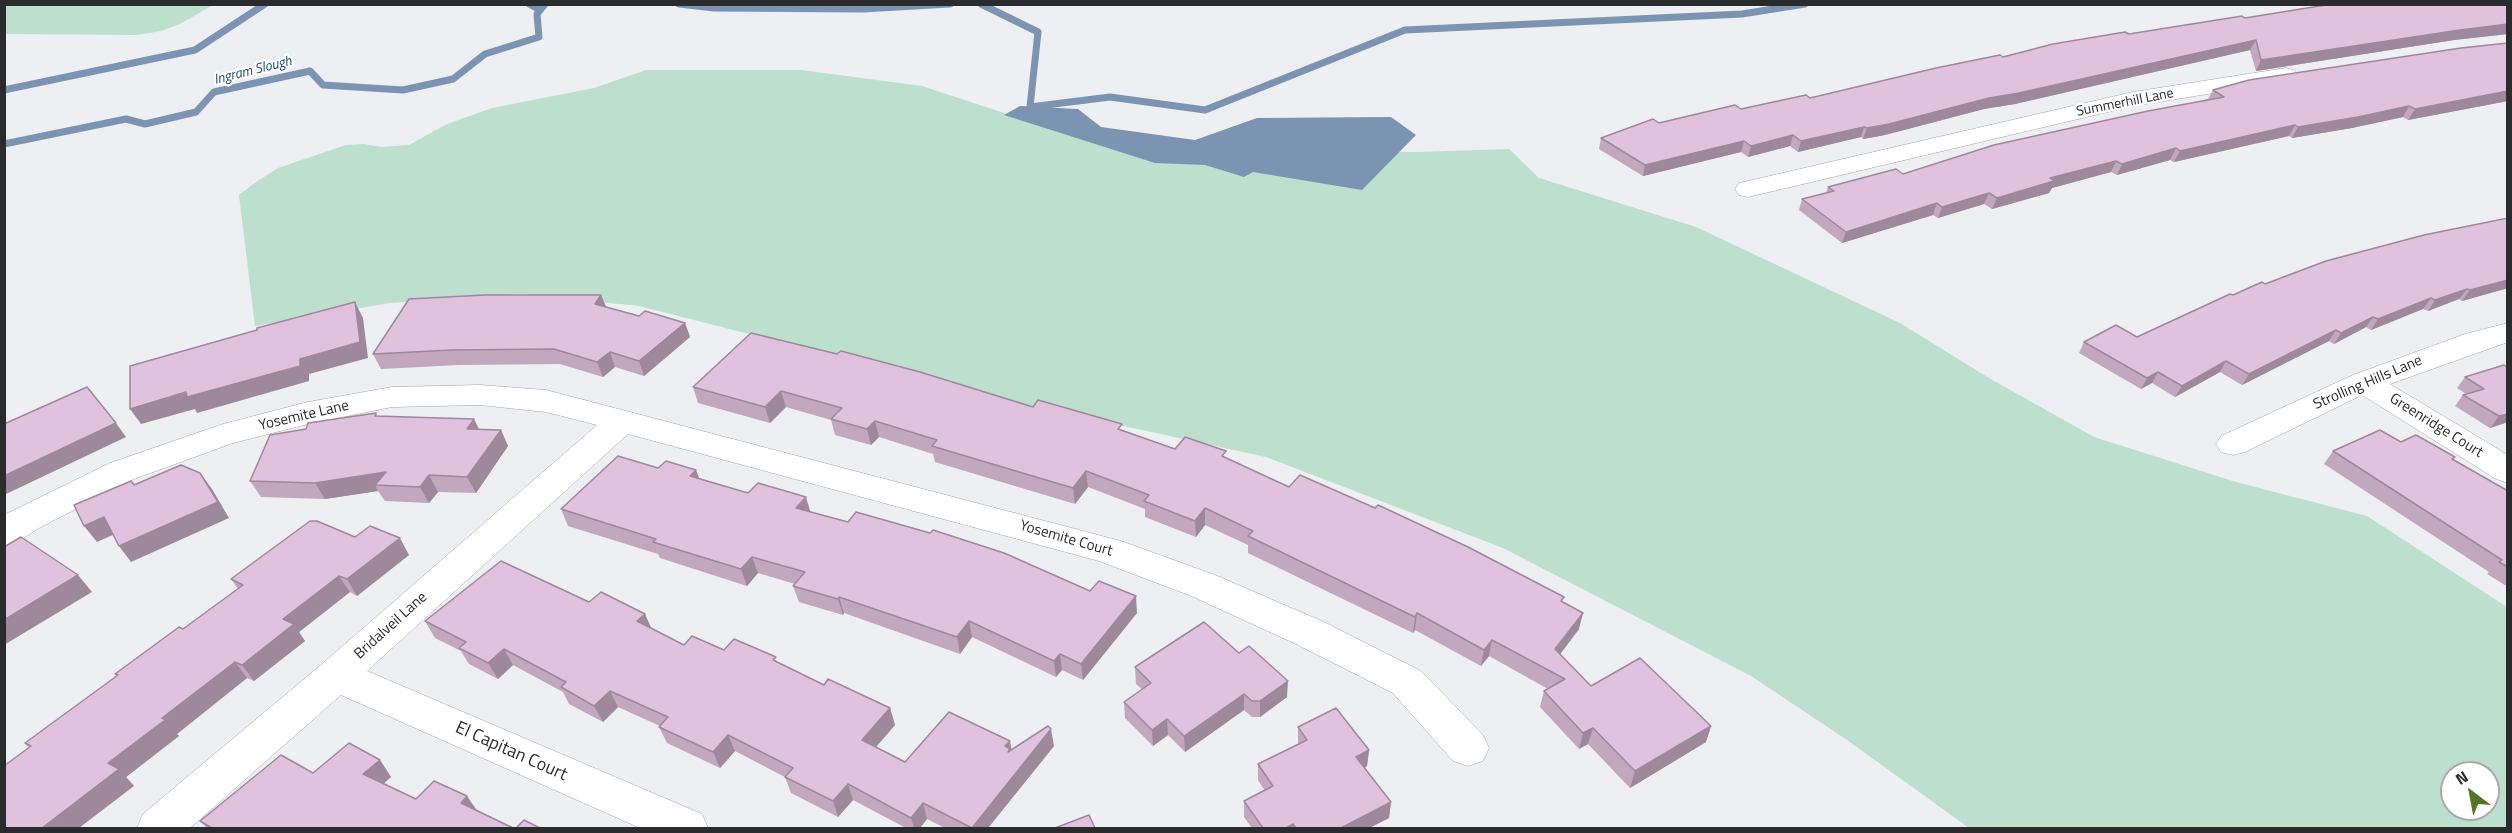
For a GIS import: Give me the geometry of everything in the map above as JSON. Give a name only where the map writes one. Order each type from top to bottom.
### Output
[{"type":"street","name":"Summerhill Lane","points":[[1748,189],[2133,99],[2305,72]]},
{"type":"street","name":"Strolling Hills Lane","points":[[2233,444],[2364,382],[2476,341],[2508,332]]},
{"type":"street","name":"Greenridge Court","points":[[2364,382],[2508,471]]},
{"type":"street","name":"Yosemite Lane","points":[[4,532],[122,471],[223,435],[308,413],[392,397],[480,395],[546,401],[622,421]]},
{"type":"street","name":"Bridalveil Lane","points":[[159,828],[336,675],[622,421]]},
{"type":"street","name":"Yosemite Court","points":[[622,421],[1107,550],[1202,585],[1310,633],[1407,682],[1468,748]]},
{"type":"street","name":"El Capitan Court","points":[[336,675],[686,828]]},
{"type":"green space","points":[[4,5],[213,5],[180,24],[161,31],[137,35],[5,34]]},
{"type":"green space","points":[[646,70],[801,70],[922,86],[1007,114],[1185,151],[1418,152],[1509,149],[1539,178],[1696,227],[1900,323],[1989,378],[2094,437],[2236,482],[2367,516],[2507,607],[2507,828],[1969,828],[1847,740],[1751,676],[1503,548],[1266,457],[1032,406],[639,306],[521,294],[390,303],[255,326],[239,195],[278,168],[346,145],[364,144],[381,147],[409,145],[447,124],[492,108],[594,88]]},
{"type":"water","points":[[1020,106],[1078,109],[1101,127],[1195,140],[1257,118],[1391,117],[1416,135],[1362,190],[1253,172],[1244,177],[1205,165],[1155,163],[1004,115]]},
{"type":"building","points":[[2332,4],[2508,4],[2508,24],[2261,60],[2256,40],[1989,98],[1889,124],[1801,141],[1793,135],[1751,146],[1744,141],[1645,165],[1601,138],[1653,119],[1659,123],[1735,105],[1741,109],[1806,95],[1810,98],[1936,68],[2000,55],[2003,57],[2053,44]]},
{"type":"building","points":[[2508,43],[2508,91],[2415,109],[2409,106],[2298,127],[2295,125],[2180,151],[2176,148],[2122,164],[2116,161],[2050,178],[2054,181],[1997,198],[1989,193],[1942,207],[1937,203],[1846,232],[1802,199],[1834,191],[1828,187],[1896,169],[1903,174],[1994,145],[2148,111],[2224,97],[2213,90],[2249,80]]},
{"type":"building","points":[[2508,218],[2508,280],[2467,289],[2435,300],[2431,298],[2378,319],[2373,317],[2341,333],[2336,330],[2249,374],[2226,361],[2182,386],[2158,372],[2147,378],[2084,342],[2116,325],[2137,337],[2230,294],[2233,295],[2262,282],[2265,284],[2326,261],[2424,235]]},
{"type":"building","points":[[485,295],[601,295],[595,304],[639,316],[645,311],[685,323],[639,361],[610,352],[597,362],[554,349],[452,350],[373,354],[409,299]]},
{"type":"building","points":[[355,302],[360,342],[300,359],[300,366],[187,397],[186,392],[130,409],[130,366],[257,330],[257,328]]},
{"type":"building","points":[[751,333],[837,354],[841,351],[920,372],[1033,407],[1038,400],[1122,424],[1118,429],[1175,449],[1185,437],[1226,451],[1222,456],[1289,487],[1300,475],[1375,508],[1378,505],[1468,547],[1564,597],[1561,601],[1583,613],[1555,649],[1591,686],[1640,658],[1711,726],[1635,771],[1593,728],[1583,733],[1544,691],[1565,679],[1492,640],[1484,650],[1417,613],[1415,617],[1248,536],[1253,531],[1205,508],[1195,521],[1144,501],[1149,495],[1086,471],[1073,488],[932,446],[937,440],[875,421],[867,429],[831,419],[842,408],[781,391],[765,407],[693,387]]},
{"type":"building","points":[[2504,365],[2508,368],[2508,414],[2499,416],[2463,395],[2484,389],[2465,377]]},
{"type":"building","points":[[87,387],[116,423],[4,476],[4,424]]},
{"type":"building","points":[[376,413],[375,416],[474,419],[467,429],[501,430],[467,477],[429,475],[420,487],[375,485],[386,472],[315,483],[250,481],[270,435],[306,429],[308,423]]},
{"type":"building","points":[[2380,430],[2401,442],[2416,435],[2508,491],[2508,567],[2499,562],[2502,560],[2333,451]]},
{"type":"building","points":[[618,456],[658,468],[666,461],[696,470],[690,476],[748,493],[758,483],[806,497],[796,508],[848,522],[856,512],[930,533],[933,530],[1004,553],[1090,591],[1099,581],[1136,596],[1081,664],[1060,654],[1054,661],[969,621],[957,637],[839,597],[838,599],[793,586],[805,572],[752,557],[741,569],[653,542],[656,539],[561,509]]},
{"type":"building","points":[[181,465],[200,473],[218,502],[119,546],[104,517],[84,526],[74,505],[131,481],[134,485]]},
{"type":"building","points":[[310,521],[317,521],[355,537],[370,526],[400,538],[347,579],[339,576],[283,619],[294,624],[242,665],[235,662],[162,718],[165,720],[108,763],[119,769],[42,828],[4,828],[4,766],[31,746],[25,743],[179,627],[183,629],[243,585],[231,579]]},
{"type":"building","points":[[21,537],[78,575],[4,620],[4,547]]},
{"type":"building","points":[[501,561],[589,602],[601,592],[645,614],[637,621],[684,645],[692,636],[724,650],[734,639],[776,657],[773,660],[824,685],[828,679],[890,708],[862,740],[905,762],[949,712],[1010,741],[1005,746],[1010,749],[1008,752],[1048,726],[1051,729],[972,828],[923,803],[911,818],[848,784],[833,801],[785,777],[793,768],[728,735],[713,752],[659,727],[668,717],[610,691],[594,706],[561,687],[566,682],[504,649],[488,663],[459,648],[466,642],[425,621]]},
{"type":"building","points":[[1204,622],[1239,653],[1249,646],[1288,681],[1260,701],[1252,701],[1244,694],[1184,736],[1167,719],[1152,730],[1124,702],[1151,683],[1135,667]]},
{"type":"building","points":[[1336,708],[1369,750],[1356,757],[1391,802],[1341,828],[1296,828],[1293,824],[1286,828],[1263,828],[1244,801],[1273,786],[1258,764],[1307,740],[1298,727]]},
{"type":"building","points":[[349,743],[380,760],[363,774],[416,799],[434,781],[467,796],[461,803],[513,828],[212,828],[200,821],[281,755],[313,773]]},
{"type":"building","points":[[1089,815],[1095,828],[1055,828]]},
{"type":"building","points":[[524,820],[540,828],[516,828]]},
{"type":"waterway","points":[[4,90],[195,50],[265,4]]},
{"type":"waterway","points":[[529,4],[540,10]]},
{"type":"waterway","name":"Ingram Slough","points":[[4,144],[126,119],[145,124],[196,112],[214,92],[310,71],[323,85],[403,90],[453,79],[485,54],[539,37],[537,14],[545,4]]},
{"type":"waterway","name":"Ingram Slough","points":[[679,4],[714,8],[863,9],[950,4]]},
{"type":"waterway","points":[[981,4],[1038,32],[1030,107],[1110,97],[1205,110],[1405,30],[1742,14],[1805,4]]}]
